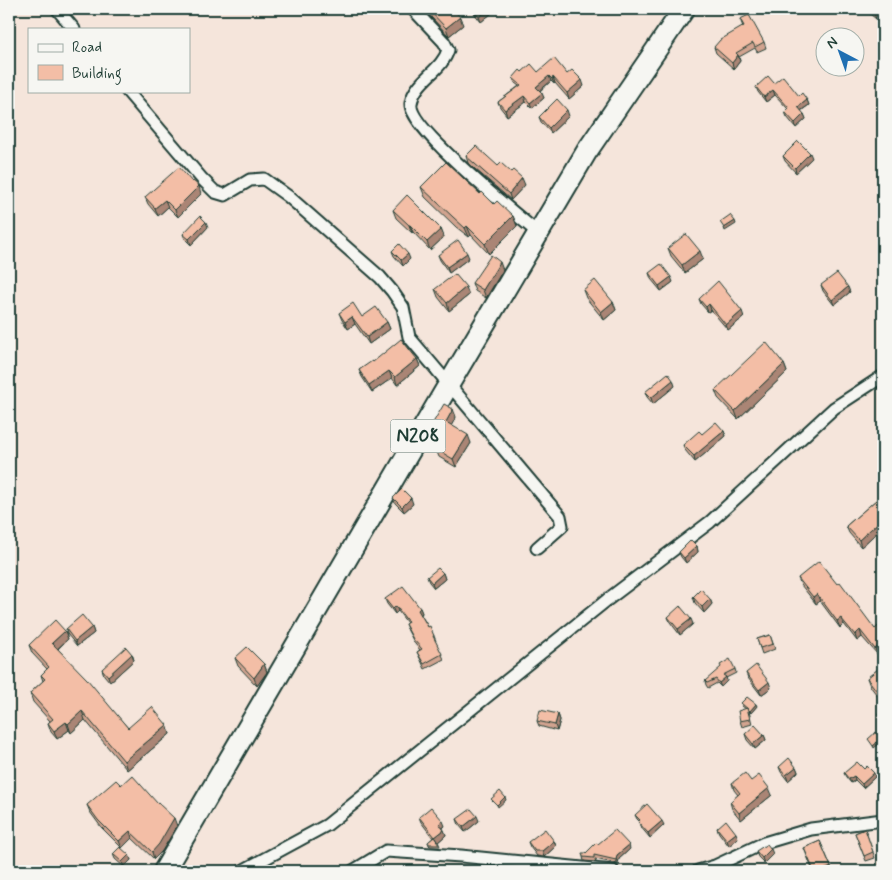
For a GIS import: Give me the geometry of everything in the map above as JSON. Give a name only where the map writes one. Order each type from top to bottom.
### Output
[{"type":"highway","name":"N208","points":[[164,871],[587,151],[684,9]]},
{"type":"street","points":[[57,9],[73,28]]},
{"type":"street","points":[[413,9],[444,42],[448,50],[446,59],[416,90],[410,104],[413,116],[443,150],[538,233]]},
{"type":"street","points":[[128,92],[215,192],[225,195],[250,180],[264,180],[289,198],[380,277],[403,307],[408,336],[560,516],[562,526],[537,548]]},
{"type":"street","points":[[242,871],[327,825],[607,600],[710,522],[834,408],[883,376]]},
{"type":"street","points":[[698,871],[715,866],[764,844],[811,830],[883,820]]},
{"type":"street","points":[[353,871],[386,851],[461,856],[613,871]]},
{"type":"building","points":[[428,9],[453,9],[460,17],[446,28]]},
{"type":"building","points":[[472,9],[489,9],[479,17]]},
{"type":"building","points":[[868,9],[879,9],[874,14]]},
{"type":"building","points":[[749,15],[764,42],[755,47],[753,43],[736,53],[738,55],[732,63],[714,47],[720,40],[744,26],[740,19]]},
{"type":"building","points":[[554,58],[567,74],[572,70],[582,80],[567,93],[553,77],[552,79],[549,76],[536,87],[542,93],[530,103],[524,96],[505,110],[498,102],[521,85],[513,78],[520,70],[522,72],[531,64],[538,72]]},
{"type":"building","points":[[768,76],[774,83],[783,76],[799,96],[802,93],[807,100],[798,107],[804,114],[795,123],[785,112],[789,108],[773,90],[764,97],[756,87]]},
{"type":"building","points":[[557,99],[567,110],[549,128],[539,117]]},
{"type":"building","points":[[798,141],[810,153],[795,168],[783,156]]},
{"type":"building","points":[[476,146],[498,166],[501,163],[511,172],[513,170],[522,178],[509,194],[466,156]]},
{"type":"building","points":[[446,162],[480,194],[482,192],[494,204],[497,201],[513,216],[485,244],[421,187]]},
{"type":"building","points":[[179,167],[192,182],[199,186],[175,210],[165,200],[155,208],[145,197]]},
{"type":"building","points":[[407,195],[441,229],[427,242],[393,210]]},
{"type":"building","points":[[730,215],[735,221],[724,228],[720,222]]},
{"type":"building","points":[[200,216],[206,222],[189,239],[183,234]]},
{"type":"building","points":[[686,234],[700,251],[682,265],[668,248]]},
{"type":"building","points":[[458,240],[467,253],[447,267],[438,255]]},
{"type":"building","points":[[399,244],[408,254],[401,260],[392,251]]},
{"type":"building","points":[[491,255],[500,262],[483,290],[472,283]]},
{"type":"building","points":[[661,264],[671,277],[659,286],[649,273]]},
{"type":"building","points":[[837,273],[848,287],[832,300],[821,285]]},
{"type":"building","points":[[455,274],[466,287],[447,303],[435,289]]},
{"type":"building","points":[[595,280],[613,302],[601,312],[583,290]]},
{"type":"building","points":[[718,281],[742,311],[726,325],[709,304],[706,307],[699,299]]},
{"type":"building","points":[[353,303],[362,317],[376,307],[387,322],[367,337],[352,317],[345,322],[339,313]]},
{"type":"building","points":[[401,339],[417,359],[395,377],[389,371],[369,385],[359,370],[373,362]]},
{"type":"building","points":[[766,342],[784,364],[735,411],[715,390]]},
{"type":"building","points":[[668,373],[673,380],[651,398],[645,392]]},
{"type":"building","points":[[444,404],[453,409],[446,422],[468,435],[453,459],[436,449],[438,446],[424,438]]},
{"type":"building","points":[[716,422],[724,431],[694,456],[683,445],[699,431],[702,434]]},
{"type":"building","points":[[402,489],[411,498],[402,507],[393,498]]},
{"type":"building","points":[[883,494],[883,518],[859,540],[846,526]]},
{"type":"building","points":[[691,540],[697,546],[684,558],[679,552]]},
{"type":"building","points":[[819,561],[837,584],[840,582],[875,629],[883,622],[883,642],[875,649],[860,630],[855,635],[841,618],[837,621],[817,594],[813,597],[798,578]]},
{"type":"building","points":[[438,568],[443,573],[432,583],[427,577]]},
{"type":"building","points":[[403,586],[420,608],[418,610],[428,627],[430,626],[442,654],[424,664],[417,652],[422,649],[413,639],[405,624],[408,622],[396,606],[393,609],[385,599]]},
{"type":"building","points":[[701,589],[710,599],[702,607],[693,597]]},
{"type":"building","points":[[680,606],[691,619],[678,629],[668,617]]},
{"type":"building","points":[[82,615],[92,627],[75,641],[66,629]]},
{"type":"building","points":[[55,620],[65,631],[52,643],[87,679],[128,728],[152,707],[167,725],[124,761],[82,711],[68,724],[66,722],[54,731],[48,723],[53,719],[30,693],[45,679],[41,675],[49,667],[29,645]]},
{"type":"building","points":[[770,635],[773,644],[760,648],[757,639]]},
{"type":"building","points":[[126,647],[132,654],[108,676],[102,669]]},
{"type":"building","points":[[247,647],[264,664],[254,678],[235,658]]},
{"type":"building","points":[[730,659],[735,669],[723,675],[726,677],[719,683],[716,679],[707,683],[705,681],[721,667],[720,665]]},
{"type":"building","points":[[756,665],[769,682],[759,690],[746,673]]},
{"type":"building","points":[[883,665],[883,699],[867,678]]},
{"type":"building","points":[[747,697],[756,704],[750,711],[741,703]]},
{"type":"building","points":[[747,708],[750,719],[740,721],[738,711]]},
{"type":"building","points":[[540,710],[558,714],[555,725],[537,721]]},
{"type":"building","points":[[883,710],[883,720],[878,714]]},
{"type":"building","points":[[755,725],[764,735],[753,744],[745,734]]},
{"type":"building","points":[[876,732],[882,738],[873,746],[868,739]]},
{"type":"building","points":[[789,758],[796,767],[786,775],[779,767]]},
{"type":"building","points":[[857,762],[864,769],[867,766],[874,773],[862,784],[854,776],[849,779],[844,773]]},
{"type":"building","points":[[745,773],[751,781],[759,775],[769,788],[739,813],[730,802],[740,793],[732,783]]},
{"type":"building","points":[[132,775],[158,804],[174,818],[159,844],[152,852],[130,831],[119,841],[98,820],[87,805],[116,780],[121,785]]},
{"type":"building","points":[[500,791],[505,797],[497,805],[491,799]]},
{"type":"building","points":[[647,804],[662,821],[648,833],[638,822],[640,820],[635,815]]},
{"type":"building","points":[[431,807],[443,821],[439,824],[444,830],[435,837],[419,817]]},
{"type":"building","points":[[471,809],[477,816],[463,827],[457,819]]},
{"type":"building","points":[[726,820],[736,833],[727,840],[717,828]]},
{"type":"building","points":[[545,829],[554,841],[542,851],[535,851],[528,842]]},
{"type":"building","points":[[865,829],[873,852],[864,856],[855,833]]},
{"type":"building","points":[[615,830],[629,845],[617,855],[616,860],[594,855],[594,858],[583,857],[582,853],[586,853],[596,843],[598,844]]},
{"type":"building","points":[[434,837],[439,844],[429,844],[428,842]]},
{"type":"building","points":[[820,841],[831,867],[821,871],[814,871],[804,848]]},
{"type":"building","points":[[767,844],[771,849],[762,858],[756,851]]},
{"type":"building","points":[[120,847],[129,855],[122,862],[113,854]]},
{"type":"building","points":[[771,867],[774,871],[766,871]]}]
